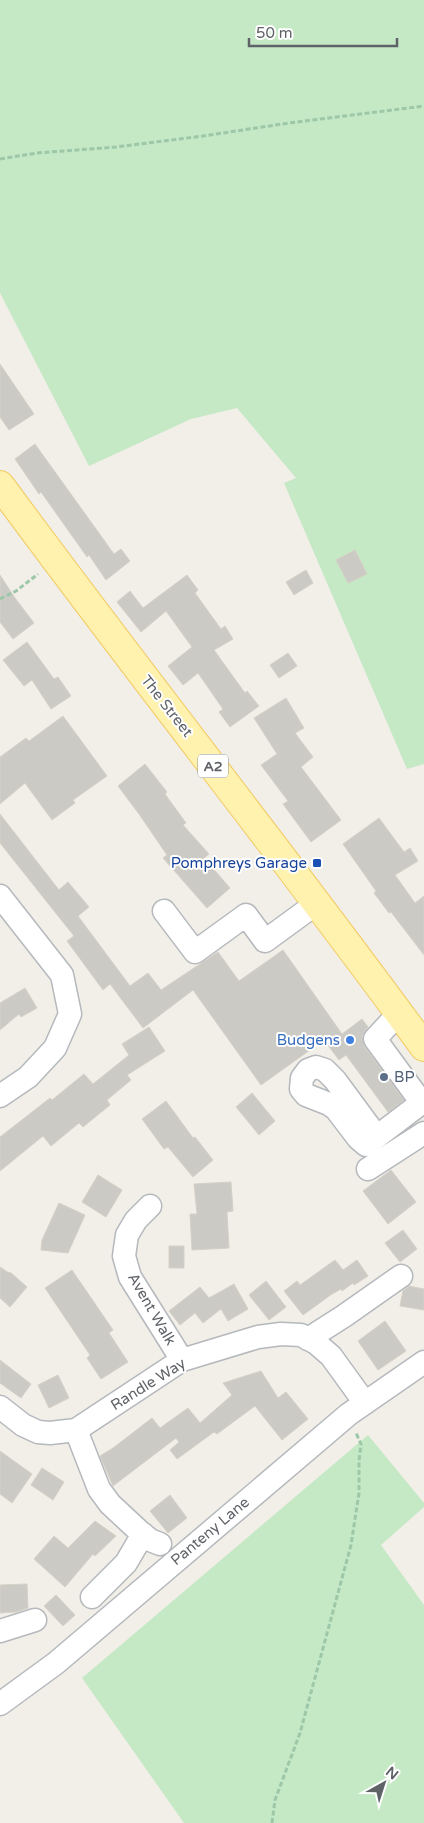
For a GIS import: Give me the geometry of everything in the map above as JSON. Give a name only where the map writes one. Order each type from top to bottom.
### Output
[{"type":"main road","name":"The Street","points":[[0,485],[51,555],[317,903],[424,1048]]},
{"type":"street","points":[[0,896],[62,975],[70,1014],[55,1048],[28,1077],[0,1096]]},
{"type":"street","points":[[164,911],[195,952],[246,915],[265,941],[317,903]]},
{"type":"street","points":[[377,1137],[423,1102],[375,1039],[399,1013]]},
{"type":"street","points":[[368,1169],[424,1133]]},
{"type":"street","name":"Avent Walk","points":[[150,1206],[136,1220],[127,1236],[124,1256],[130,1277],[182,1360]]},
{"type":"street","points":[[308,1339],[401,1276]]},
{"type":"street","name":"Randle Way","points":[[0,1407],[23,1425],[38,1432],[50,1433],[76,1430],[182,1360],[258,1337],[281,1334],[301,1335],[316,1343],[330,1356],[357,1408]]},
{"type":"street","name":"Panteny Lane","points":[[0,1704],[56,1663],[357,1408],[424,1362]]},
{"type":"street","points":[[76,1430],[99,1489],[110,1504],[152,1539],[92,1597]]},
{"type":"street","points":[[0,1631],[35,1620]]},
{"type":"path","points":[[0,159],[36,153],[177,140],[288,123],[424,106]]},
{"type":"path","points":[[0,599],[16,592],[35,577],[51,555]]},
{"type":"path","points":[[272,1823],[275,1800],[300,1733],[351,1545],[359,1493],[361,1444],[357,1408]]},
{"type":"green space","points":[[0,0],[424,0],[424,764],[407,769],[284,483],[296,478],[237,408],[191,419],[89,466],[0,293]]},
{"type":"green space","points":[[368,1435],[424,1503],[424,1507],[381,1545],[424,1605],[424,1823],[184,1823],[82,1678]]},
{"type":"building","points":[[0,364],[34,414],[9,430],[0,417]]},
{"type":"building","points":[[35,444],[114,554],[121,549],[130,561],[106,580],[89,555],[87,557],[41,492],[39,494],[15,459]]},
{"type":"building","points":[[355,550],[367,574],[348,583],[336,560]]},
{"type":"building","points":[[306,570],[313,583],[294,595],[286,582]]},
{"type":"building","points":[[0,575],[34,623],[13,639],[0,622]]},
{"type":"building","points":[[187,575],[198,590],[195,593],[221,629],[225,626],[233,639],[214,650],[245,693],[247,691],[259,706],[230,727],[219,712],[223,709],[198,673],[183,685],[168,666],[192,647],[166,611],[141,632],[117,602],[130,591],[143,608]]},
{"type":"building","points":[[27,642],[54,679],[58,677],[71,696],[51,709],[32,680],[24,686],[3,660]]},
{"type":"building","points":[[288,653],[297,666],[279,678],[270,665]]},
{"type":"building","points":[[286,698],[304,728],[295,733],[313,757],[301,767],[341,820],[311,842],[283,804],[288,801],[261,765],[277,754],[254,718]]},
{"type":"building","points":[[63,716],[107,776],[73,800],[75,803],[52,820],[25,783],[0,804],[0,757],[26,738],[29,741]]},
{"type":"building","points":[[145,764],[167,792],[165,794],[186,823],[183,825],[209,854],[204,858],[230,888],[207,908],[163,858],[167,855],[118,786]]},
{"type":"building","points":[[0,814],[59,890],[68,882],[89,907],[78,916],[130,986],[148,973],[161,990],[218,952],[239,981],[283,950],[342,1034],[362,1019],[368,1027],[362,1036],[364,1046],[404,1100],[388,1112],[346,1055],[339,1060],[324,1040],[261,1085],[193,990],[143,1028],[110,984],[103,990],[67,941],[74,936],[0,843]]},
{"type":"building","points":[[379,818],[404,852],[410,848],[418,861],[395,875],[415,903],[424,896],[424,955],[374,893],[376,891],[343,844]]},
{"type":"building","points":[[25,988],[37,1008],[21,1017],[19,1014],[0,1030],[0,1003]]},
{"type":"building","points":[[149,1027],[165,1051],[127,1075],[131,1080],[107,1100],[110,1105],[83,1127],[79,1123],[51,1146],[43,1136],[0,1171],[0,1137],[50,1098],[52,1100],[84,1074],[93,1084],[129,1055],[122,1044]]},
{"type":"building","points":[[252,1093],[275,1121],[259,1135],[236,1107]]},
{"type":"building","points":[[166,1101],[193,1138],[195,1137],[213,1160],[193,1177],[168,1147],[164,1149],[142,1119]]},
{"type":"building","points":[[391,1170],[416,1202],[388,1224],[363,1191]]},
{"type":"building","points":[[98,1175],[122,1190],[106,1217],[82,1202]]},
{"type":"building","points":[[231,1182],[233,1211],[227,1212],[229,1248],[192,1250],[190,1214],[197,1214],[194,1184]]},
{"type":"building","points":[[59,1203],[85,1215],[68,1253],[41,1250],[42,1240]]},
{"type":"building","points":[[403,1230],[417,1249],[400,1262],[385,1243]]},
{"type":"building","points":[[169,1246],[184,1246],[184,1268],[169,1268]]},
{"type":"building","points":[[335,1260],[343,1270],[357,1260],[368,1276],[342,1291],[341,1289],[332,1294],[303,1315],[284,1291],[297,1281],[300,1285]]},
{"type":"building","points":[[0,1267],[10,1272],[27,1287],[10,1307],[0,1298]]},
{"type":"building","points":[[72,1270],[113,1330],[109,1333],[128,1362],[101,1379],[87,1358],[90,1355],[45,1288]]},
{"type":"building","points":[[266,1281],[286,1307],[269,1320],[249,1295]]},
{"type":"building","points":[[234,1284],[248,1309],[228,1321],[221,1309],[203,1323],[195,1313],[180,1325],[169,1311],[200,1287],[209,1298]]},
{"type":"building","points":[[409,1286],[424,1289],[424,1310],[400,1306],[403,1291]]},
{"type":"building","points":[[385,1321],[406,1351],[378,1370],[358,1341]]},
{"type":"building","points":[[0,1360],[31,1384],[21,1398],[0,1383]]},
{"type":"building","points":[[261,1371],[278,1398],[286,1392],[308,1419],[282,1440],[255,1406],[217,1434],[214,1432],[177,1459],[170,1450],[179,1442],[176,1438],[113,1486],[100,1456],[152,1418],[160,1428],[188,1408],[200,1423],[232,1395],[223,1383]]},
{"type":"building","points":[[58,1375],[69,1398],[49,1408],[38,1385]]},
{"type":"building","points":[[0,1451],[32,1474],[12,1503],[0,1494]]},
{"type":"building","points":[[42,1468],[64,1482],[53,1500],[31,1485]]},
{"type":"building","points":[[170,1495],[187,1518],[168,1533],[150,1511]]},
{"type":"building","points":[[95,1521],[116,1536],[95,1556],[93,1554],[65,1587],[34,1559],[54,1536],[68,1548]]},
{"type":"building","points":[[27,1584],[28,1608],[16,1612],[0,1613],[0,1585]]},
{"type":"building","points":[[56,1595],[75,1615],[63,1626],[44,1606]]},
{"type":"place","name":"Pomphreys Garage","points":[[317,863]]},
{"type":"place","name":"Budgens","points":[[350,1040]]},
{"type":"place","name":"BP","points":[[384,1077]]}]
